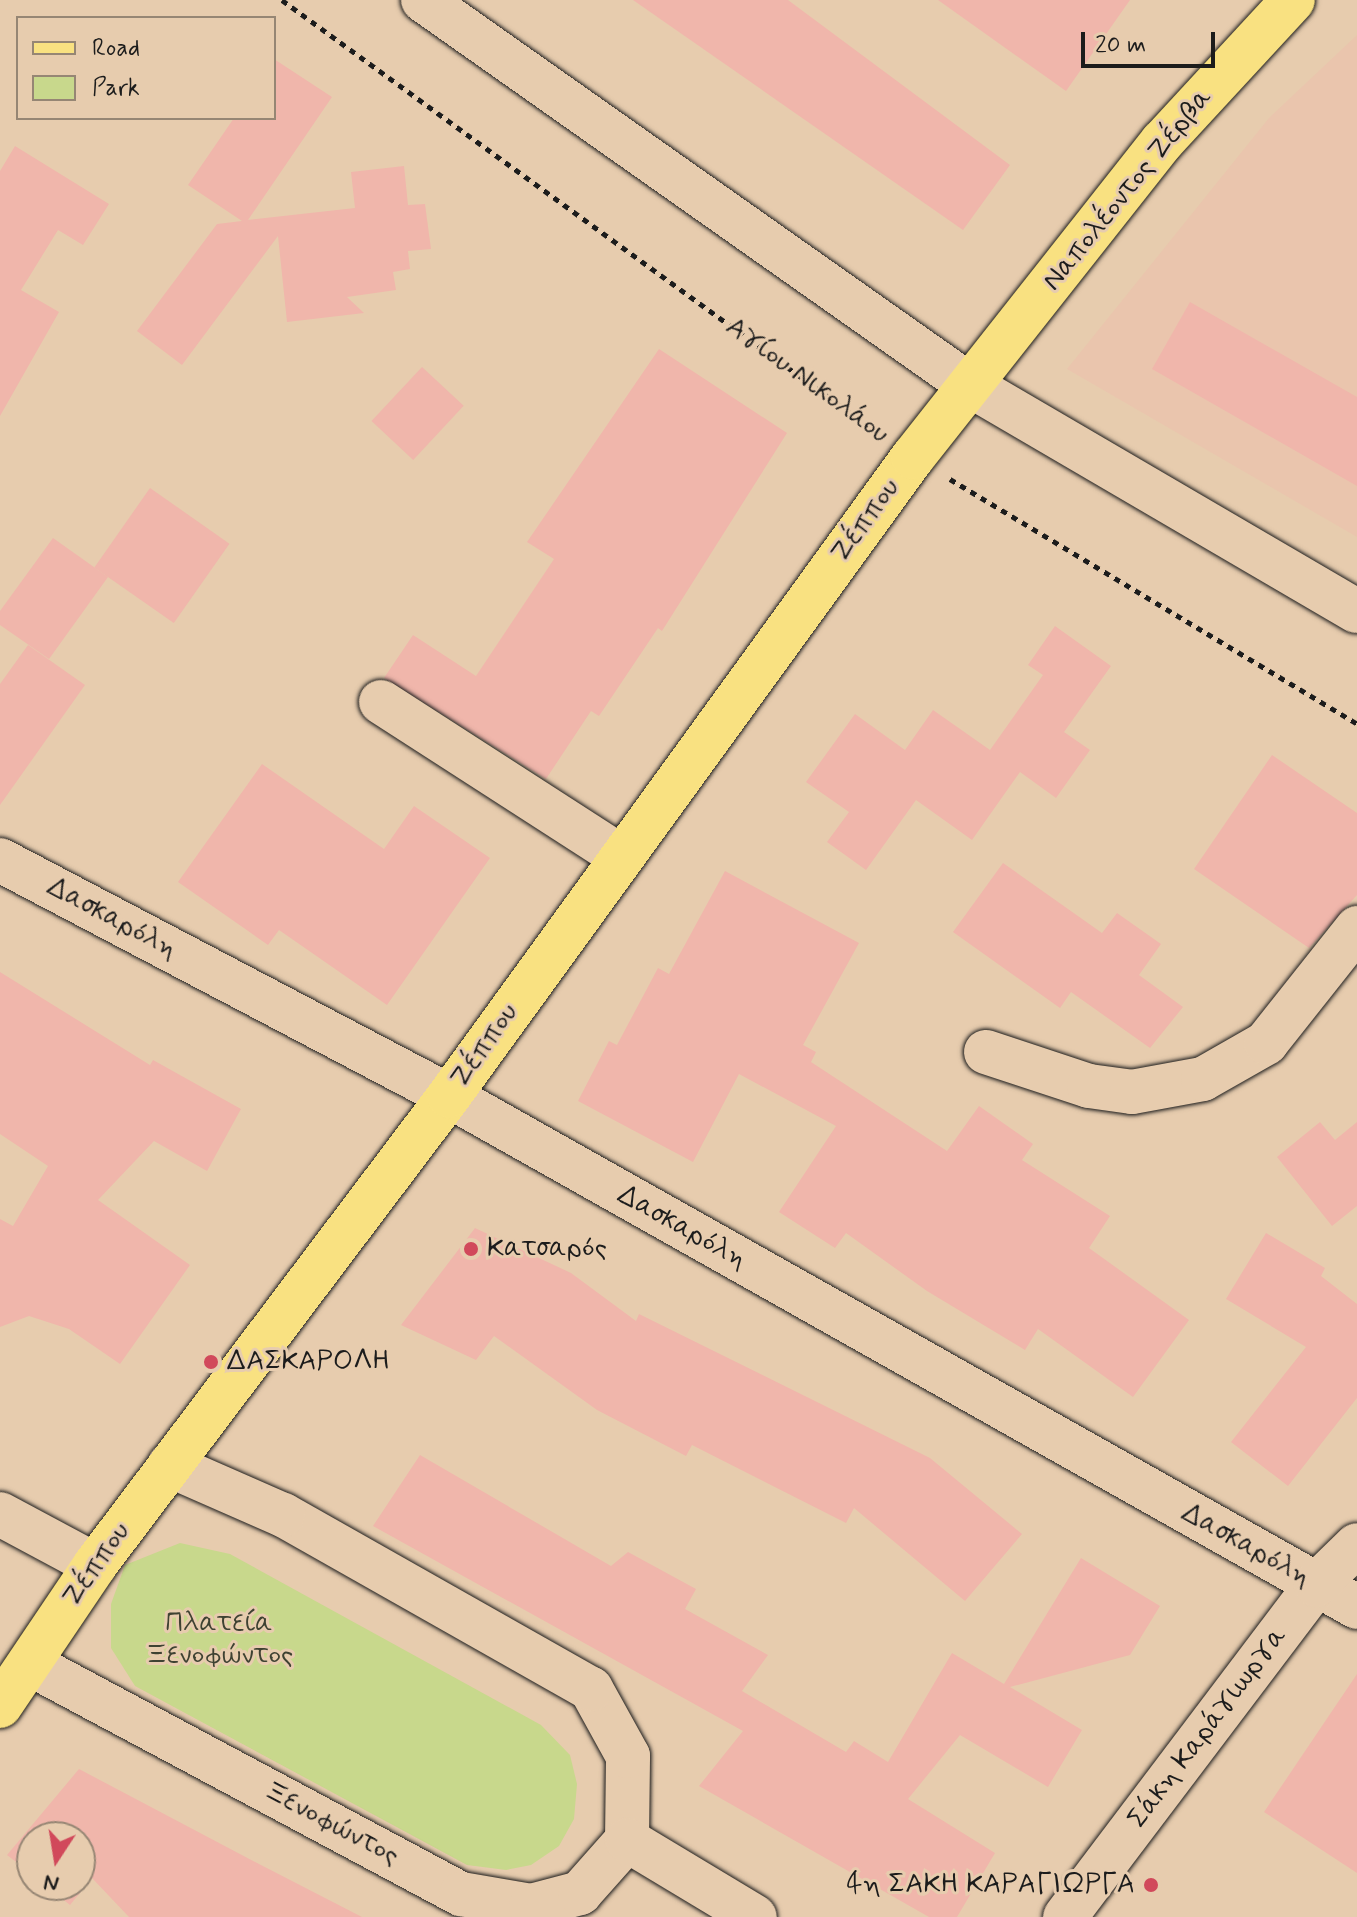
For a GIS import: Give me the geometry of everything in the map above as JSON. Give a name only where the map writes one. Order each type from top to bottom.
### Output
[{"type":"main road","name":"Ναπολέοντος Ζέρβα","points":[[968,384],[1162,142],[1293,0]]},
{"type":"main road","name":"Ζέππου","points":[[1,1703],[95,1565],[169,1465],[239,1380],[449,1096],[620,856],[968,384]]},
{"type":"street","points":[[423,0],[968,384],[1357,611]]},
{"type":"street","points":[[381,702],[620,856]]},
{"type":"street","name":"Δασκαρόλη","points":[[0,860],[449,1096],[1357,1607]]},
{"type":"street","points":[[986,1052],[1089,1086],[1132,1092],[1203,1079],[1266,1043],[1357,928]]},
{"type":"street","points":[[169,1465],[283,1515],[591,1689],[628,1756],[627,1840],[755,1917]]},
{"type":"street","points":[[0,1514],[95,1565]]},
{"type":"street","name":"Σάκη Καράγιωργα","points":[[1065,1917],[1316,1585],[1357,1545]]},
{"type":"street","name":"Ξενοφώντος","points":[[30,1664],[461,1894],[531,1906],[580,1893],[627,1840]]},
{"type":"path","name":"Αγίου Νικολάου","points":[[282,0],[913,457],[1357,724]]},
{"type":"shaded area","points":[[1357,35],[1357,537],[1067,369],[1269,118]]},
{"type":"green space","name":"Πλατεία Ξενοφώντος","points":[[180,1543],[230,1554],[541,1725],[570,1755],[577,1784],[574,1819],[559,1846],[531,1865],[506,1870],[467,1865],[135,1686],[111,1648],[111,1604],[125,1565]]},
{"type":"building","points":[[633,0],[788,0],[1010,165],[963,230]]},
{"type":"building","points":[[938,0],[1130,0],[1066,91]]},
{"type":"building","points":[[276,60],[332,97],[248,220],[355,208],[351,172],[404,166],[408,205],[425,204],[431,249],[408,251],[410,269],[393,272],[396,290],[347,297],[364,313],[287,322],[278,236],[182,365],[137,331],[217,224],[242,221],[188,185],[233,120],[276,120]]},
{"type":"building","points":[[15,146],[109,204],[83,245],[58,230],[21,290],[59,312],[0,416],[0,171]]},
{"type":"building","points":[[1190,302],[1357,397],[1357,486],[1152,369]]},
{"type":"building","points":[[659,349],[787,433],[662,631],[658,628],[599,716],[591,711],[546,779],[384,678],[413,635],[476,676],[554,559],[527,542]]},
{"type":"building","points":[[422,367],[464,406],[413,460],[372,421]]},
{"type":"building","points":[[150,488],[229,544],[174,623],[94,567]]},
{"type":"building","points":[[53,538],[108,577],[49,659],[0,625],[0,611]]},
{"type":"building","points":[[1055,626],[1111,666],[1064,732],[1090,750],[1056,798],[1020,772],[972,840],[916,800],[866,870],[827,842],[849,812],[806,782],[855,714],[905,750],[933,710],[990,750],[1043,675],[1028,665]]},
{"type":"building","points":[[28,645],[85,685],[0,805],[0,684]]},
{"type":"building","points":[[1272,755],[1357,813],[1357,895],[1309,948],[1194,869]]},
{"type":"building","points":[[262,764],[384,849],[414,806],[490,858],[387,1005],[279,930],[268,945],[178,882]]},
{"type":"building","points":[[1003,863],[1102,933],[1117,913],[1161,944],[1139,975],[1183,1007],[1150,1048],[1071,992],[1060,1008],[953,932]]},
{"type":"building","points":[[725,871],[859,943],[803,1045],[816,1052],[811,1062],[947,1151],[979,1106],[1033,1144],[1022,1160],[1110,1216],[1089,1248],[1189,1320],[1133,1397],[1038,1329],[1025,1350],[927,1291],[846,1233],[835,1248],[779,1212],[836,1126],[739,1074],[693,1162],[578,1101],[609,1041],[617,1045],[658,968],[669,974]]},
{"type":"building","points":[[0,972],[150,1065],[153,1060],[241,1109],[207,1171],[154,1141],[98,1200],[190,1265],[120,1364],[69,1329],[29,1316],[0,1327],[0,1219],[13,1226],[48,1166],[0,1134]]},
{"type":"building","points":[[1320,1122],[1335,1140],[1357,1122],[1357,1206],[1332,1226],[1277,1157]]},
{"type":"building","points":[[475,1228],[571,1273],[636,1321],[639,1314],[930,1458],[1022,1534],[965,1601],[854,1508],[846,1523],[692,1445],[686,1456],[597,1410],[494,1336],[476,1360],[401,1325]]},
{"type":"building","points":[[1266,1233],[1325,1268],[1321,1276],[1357,1304],[1357,1398],[1288,1486],[1231,1442],[1306,1347],[1226,1299]]},
{"type":"building","points":[[420,1455],[611,1566],[628,1552],[696,1589],[685,1609],[768,1655],[742,1691],[846,1752],[854,1741],[888,1762],[952,1653],[1004,1684],[1081,1558],[1160,1606],[1130,1655],[1010,1687],[1082,1730],[1048,1787],[960,1735],[908,1799],[995,1853],[957,1917],[929,1917],[699,1786],[743,1731],[373,1526]]},
{"type":"building","points":[[1357,1674],[1357,1873],[1264,1812]]},
{"type":"building","points":[[79,1769],[362,1917],[129,1917],[96,1882],[96,1821],[35,1821]]},
{"type":"building","points":[[16,1844],[16,1862],[7,1855]]},
{"type":"place","name":"Κατσαρός","points":[[471,1249]]},
{"type":"place","name":"ΔΑΣΚΑΡΟΛΗ","points":[[211,1362]]},
{"type":"place","name":"4η ΣΑΚΗ ΚΑΡΑΓΙΩΡΓΑ","points":[[1151,1885]]}]
